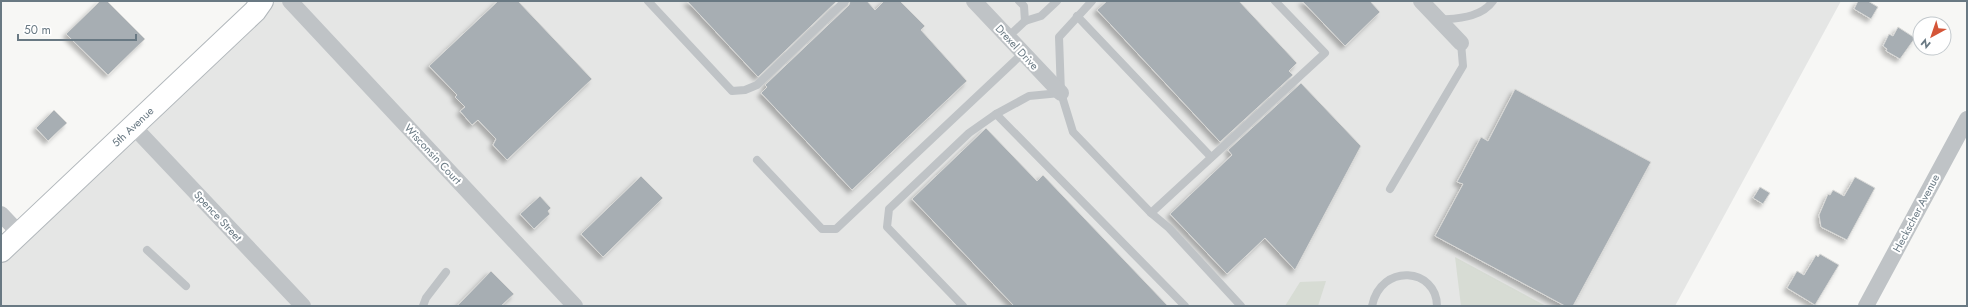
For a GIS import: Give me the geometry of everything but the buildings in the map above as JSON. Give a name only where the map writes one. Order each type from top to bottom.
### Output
[{"type":"main road","name":"5th Avenue","points":[[1,251],[132,125],[254,4]]},
{"type":"street","name":"Wisconsin Court","points":[[290,1],[575,306]]},
{"type":"street","name":"Drexel Drive","points":[[974,1],[1061,93]]},
{"type":"street","points":[[1421,1],[1461,43]]},
{"type":"street","name":"Heckscher Avenue","points":[[1866,306],[1967,119]]},
{"type":"street","name":"Spence Street","points":[[132,125],[303,306]]},
{"type":"street","points":[[1,214],[19,233]]},
{"type":"lane","points":[[648,1],[732,91],[745,90],[757,85],[845,1]]},
{"type":"lane","points":[[1019,1],[1024,6],[1025,20]]},
{"type":"lane","points":[[1008,36],[1025,20],[1041,16],[1057,1]]},
{"type":"lane","points":[[1092,1],[1059,37],[1061,93],[1073,132],[1151,212],[1169,228],[1241,306]]},
{"type":"lane","points":[[1151,212],[1325,53],[1275,1]]},
{"type":"lane","points":[[1439,20],[1462,18],[1477,14],[1490,6],[1493,1]]},
{"type":"lane","points":[[1077,16],[1211,157]]},
{"type":"lane","points":[[1390,189],[1463,66],[1461,43]]},
{"type":"lane","points":[[757,160],[822,229],[836,229],[1023,53]]},
{"type":"lane","points":[[963,306],[887,227],[889,209],[969,133],[996,114],[1028,96],[1061,93]]},
{"type":"lane","points":[[996,114],[1186,306]]},
{"type":"lane","points":[[147,250],[186,286]]},
{"type":"lane","points":[[423,306],[426,298],[446,272]]},
{"type":"lane","points":[[1372,306],[1377,291],[1388,279],[1399,275],[1409,275],[1420,278],[1428,284],[1434,293],[1437,306]]},
{"type":"shaded area","points":[[268,1],[1841,1],[1675,306],[1,306],[1,260]]},
{"type":"shaded area","points":[[1455,257],[1546,306],[1461,306]]},
{"type":"shaded area","points":[[1326,281],[1318,306],[1285,306],[1300,282]]}]
